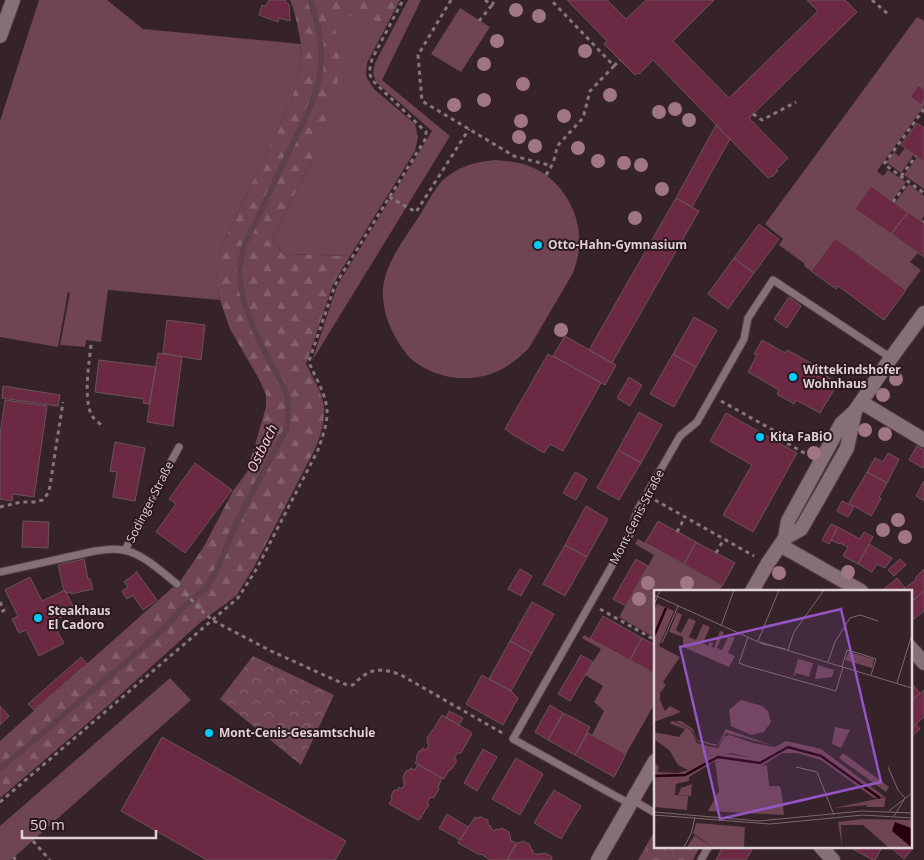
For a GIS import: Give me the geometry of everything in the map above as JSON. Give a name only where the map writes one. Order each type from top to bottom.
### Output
[{"type":"street","points":[[0,36],[14,0]]},
{"type":"street","points":[[753,590],[782,542],[788,521],[841,424],[858,407],[924,313]]},
{"type":"street","points":[[858,407],[885,418],[924,440]]},
{"type":"street","points":[[782,542],[859,590]]},
{"type":"street","points":[[912,649],[924,663]]},
{"type":"street","points":[[598,860],[654,763]]},
{"type":"street","points":[[822,848],[833,860]]},
{"type":"lane","name":"Mont-Cenis-Straße","points":[[513,739],[630,534],[637,511],[646,495],[680,436],[697,422],[744,339],[748,318],[773,280],[891,358]]},
{"type":"lane","name":"Sodinger Straße","points":[[0,572],[95,550],[125,550],[179,447]]},
{"type":"lane","points":[[125,550],[154,565],[179,587]]},
{"type":"lane","points":[[513,739],[654,813]]},
{"type":"lane","points":[[701,860],[708,848]]},
{"type":"path","points":[[0,802],[238,598],[257,568],[318,450],[325,430],[327,409],[321,388],[309,361],[335,285],[426,138],[426,132],[373,82],[370,72],[372,59],[403,0]]},
{"type":"path","points":[[451,0],[418,55],[422,101],[514,156],[552,166]]},
{"type":"path","points":[[484,0],[492,5]]},
{"type":"path","points":[[480,21],[495,0]]},
{"type":"path","points":[[552,0],[614,66]]},
{"type":"path","points":[[872,0],[888,14]]},
{"type":"path","points":[[546,175],[552,166],[556,149],[584,118],[590,91],[620,60]]},
{"type":"path","points":[[753,114],[762,120],[796,102]]},
{"type":"path","points":[[924,109],[884,164],[924,193]]},
{"type":"path","points":[[389,197],[416,212],[470,129]]},
{"type":"path","points":[[901,176],[916,156]]},
{"type":"path","points":[[893,202],[908,182]]},
{"type":"path","points":[[91,345],[87,381],[88,403],[93,417],[104,427]]},
{"type":"path","points":[[711,396],[780,434],[785,444],[800,450]]},
{"type":"path","points":[[0,506],[44,500],[49,492],[63,402]]},
{"type":"path","points":[[646,495],[768,563]]},
{"type":"path","points":[[677,532],[685,517]]},
{"type":"path","points":[[716,553],[724,539]]},
{"type":"path","points":[[179,587],[212,620],[271,651],[347,684],[353,685],[370,671],[390,671],[401,675],[513,739]]},
{"type":"path","points":[[0,602],[4,610],[0,613]]},
{"type":"path","points":[[590,604],[654,639]]},
{"type":"path","points":[[622,626],[624,622]]},
{"type":"path","points":[[33,840],[50,860]]},
{"type":"green space","points":[[39,0],[107,0],[143,29],[301,44],[299,74],[291,101],[222,246],[216,273],[220,300],[108,290],[101,342],[86,340],[85,347],[60,345],[70,293],[68,292],[58,347],[0,337],[0,121]]},
{"type":"green space","points":[[290,0],[400,0],[388,23],[330,12],[339,43],[340,62],[337,88],[324,135],[272,239],[283,254],[350,256],[333,284],[306,364],[324,405],[319,440],[254,567],[236,596],[202,621],[111,703],[0,798],[0,741],[181,580],[203,548],[233,491],[247,472],[266,407],[266,395],[230,329],[216,281],[217,261],[222,246],[291,101],[299,74],[301,44]]},
{"type":"green space","points":[[408,0],[421,0],[382,80],[450,136],[312,361],[337,286],[432,131],[376,82],[373,73],[375,63]]},
{"type":"green space","points":[[460,8],[490,27],[461,72],[431,54]]},
{"type":"green space","points":[[329,11],[388,23],[367,63],[367,78],[374,89],[415,124],[418,137],[415,151],[350,256],[283,254],[272,239],[324,135],[339,44]]},
{"type":"green space","points":[[917,17],[924,21],[924,106],[877,171],[883,176],[888,170],[906,182],[892,201],[871,186],[855,209],[918,253],[910,262],[921,270],[906,290],[835,238],[811,271],[804,266],[805,264],[779,245],[783,239],[765,224]]},
{"type":"green space","points":[[905,148],[914,154],[901,173],[886,162],[894,152],[899,156]]},
{"type":"green space","points":[[917,157],[924,162],[924,189],[904,175]]},
{"type":"green space","points":[[495,160],[529,166],[551,179],[560,188],[573,209],[577,221],[579,249],[577,260],[573,273],[529,348],[522,355],[509,365],[485,376],[458,378],[445,376],[421,366],[410,358],[397,340],[388,322],[385,309],[383,289],[385,279],[397,250],[438,186],[457,170],[479,162]]},
{"type":"green space","points":[[909,184],[924,196],[924,216],[921,221],[895,203]]},
{"type":"green space","points":[[638,539],[722,586],[720,590],[654,590],[654,637],[619,617],[654,555],[635,544]]},
{"type":"green space","points":[[584,635],[654,673],[654,705],[626,754],[592,735],[604,711],[594,702],[603,686],[585,675],[601,649],[582,638]]},
{"type":"green space","points":[[253,656],[334,695],[301,765],[220,699]]},
{"type":"green space","points":[[170,678],[191,700],[11,860],[0,860],[0,826]]},
{"type":"green space","points":[[654,832],[654,848],[698,848],[693,860],[638,860]]},
{"type":"building","points":[[269,0],[286,0],[285,2],[289,4],[290,21],[279,18],[278,22],[259,15],[262,5],[266,6]]},
{"type":"building","points":[[567,0],[607,0],[626,19],[646,0],[714,0],[673,41],[729,98],[818,11],[807,0],[845,0],[857,12],[749,118],[788,158],[772,177],[768,178],[653,60],[639,74],[635,75],[604,44],[607,41]]},
{"type":"building","points":[[919,85],[924,89],[924,100],[921,105],[910,97]]},
{"type":"building","points":[[917,123],[924,128],[924,162],[901,145]]},
{"type":"building","points":[[716,125],[730,139],[692,207],[676,198]]},
{"type":"building","points":[[871,186],[908,212],[891,234],[855,209]]},
{"type":"building","points":[[676,198],[699,211],[612,363],[589,350]]},
{"type":"building","points":[[908,212],[924,223],[924,257],[891,234]]},
{"type":"building","points":[[759,224],[779,239],[754,273],[734,258]]},
{"type":"building","points":[[835,238],[906,290],[884,320],[838,286],[836,289],[811,271]]},
{"type":"building","points":[[734,258],[754,273],[728,309],[708,294]]},
{"type":"building","points":[[789,297],[801,306],[787,328],[774,319]]},
{"type":"building","points":[[694,317],[717,330],[696,367],[673,354]]},
{"type":"building","points":[[167,320],[205,325],[201,360],[163,353]]},
{"type":"building","points":[[565,336],[616,365],[605,385],[553,356]]},
{"type":"building","name":"Wittekindshofer Wohnhaus","points":[[762,340],[785,353],[787,350],[820,368],[818,371],[838,383],[820,413],[796,400],[794,404],[777,394],[779,390],[748,372],[757,355],[754,354]]},
{"type":"building","points":[[158,353],[182,357],[173,426],[147,422]]},
{"type":"building","points":[[548,354],[601,383],[563,451],[550,444],[544,453],[505,429]]},
{"type":"building","points":[[673,354],[696,367],[674,407],[650,394]]},
{"type":"building","points":[[99,360],[156,367],[149,404],[143,403],[144,399],[95,392]]},
{"type":"building","points":[[629,377],[642,385],[630,406],[617,398]]},
{"type":"building","points":[[3,386],[60,395],[58,406],[2,398]]},
{"type":"building","points":[[5,400],[47,406],[34,497],[13,494],[12,501],[0,499],[0,435]]},
{"type":"building","points":[[639,412],[662,425],[641,463],[618,450]]},
{"type":"building","points":[[726,413],[797,453],[753,532],[723,515],[752,465],[710,441]]},
{"type":"building","points":[[115,442],[145,448],[135,501],[113,497],[117,472],[110,471]]},
{"type":"building","points":[[917,446],[924,450],[923,468],[909,460]]},
{"type":"building","points":[[618,450],[641,463],[619,500],[597,488]]},
{"type":"building","points":[[888,453],[899,459],[887,483],[867,472],[875,458],[883,462]]},
{"type":"building","points":[[195,463],[232,490],[185,553],[156,532],[176,504],[169,499]]},
{"type":"building","points":[[575,472],[587,479],[576,500],[563,493]]},
{"type":"building","points":[[867,472],[887,483],[879,497],[881,499],[871,516],[849,503]]},
{"type":"building","points":[[924,481],[924,501],[916,496]]},
{"type":"building","points":[[842,501],[854,507],[848,517],[837,511]]},
{"type":"building","points":[[586,506],[608,519],[587,557],[565,545]]},
{"type":"building","points":[[23,521],[49,522],[48,548],[22,547]]},
{"type":"building","points":[[658,521],[696,542],[684,564],[645,543]]},
{"type":"building","points":[[831,524],[838,527],[829,544],[822,540]]},
{"type":"building","points":[[838,527],[860,539],[864,532],[873,537],[858,564],[843,556],[848,547],[831,540]]},
{"type":"building","points":[[696,542],[735,563],[722,586],[684,564]]},
{"type":"building","points":[[869,544],[892,558],[885,568],[877,564],[872,572],[858,564]]},
{"type":"building","points":[[565,545],[587,557],[565,596],[543,584]]},
{"type":"building","points":[[84,559],[88,579],[90,579],[93,589],[71,594],[71,592],[66,593],[58,565]]},
{"type":"building","points":[[636,559],[648,566],[626,606],[613,599]]},
{"type":"building","points":[[900,559],[906,565],[894,576],[888,570]]},
{"type":"building","points":[[520,569],[532,576],[521,596],[508,589]]},
{"type":"building","points":[[924,569],[924,591],[912,601],[912,590],[902,590],[916,580],[916,577]]},
{"type":"building","points":[[136,571],[157,600],[143,610],[133,595],[127,599],[122,591],[128,587],[124,582]]},
{"type":"building","name":"Steakhaus El Cadoro","points":[[30,577],[42,601],[65,590],[75,610],[52,622],[64,643],[39,656],[26,630],[19,633],[12,619],[18,616],[5,590]]},
{"type":"building","points":[[897,578],[905,588],[902,590],[884,589]]},
{"type":"building","points":[[924,591],[924,611],[914,619],[912,617],[912,601]]},
{"type":"building","points":[[532,602],[554,614],[532,653],[510,641]]},
{"type":"building","points":[[603,616],[642,638],[630,660],[590,639]]},
{"type":"building","points":[[642,638],[654,644],[654,673],[630,660]]},
{"type":"building","points":[[510,641],[532,653],[511,691],[489,679]]},
{"type":"building","points":[[581,655],[593,662],[570,701],[558,694]]},
{"type":"building","points":[[81,657],[87,664],[34,710],[28,704]]},
{"type":"building","points":[[482,675],[511,691],[518,698],[503,725],[466,704]]},
{"type":"building","points":[[912,684],[920,693],[912,700]]},
{"type":"building","points":[[924,690],[924,717],[912,727],[912,700]]},
{"type":"building","points":[[550,705],[563,713],[548,740],[535,732]]},
{"type":"building","points":[[0,706],[9,716],[0,725]]},
{"type":"building","points":[[449,711],[463,718],[459,725],[446,718]]},
{"type":"building","points":[[564,713],[590,727],[575,755],[548,740]]},
{"type":"building","points":[[442,715],[472,734],[461,753],[457,753],[454,759],[456,759],[456,762],[444,779],[415,763],[419,751],[422,748],[426,750],[429,745],[427,738]]},
{"type":"building","points":[[916,724],[920,729],[912,736],[912,727]]},
{"type":"building","points":[[588,733],[626,754],[614,777],[575,755]]},
{"type":"building","points":[[162,737],[346,841],[335,860],[207,860],[121,811]]},
{"type":"building","points":[[483,749],[497,757],[477,791],[464,783]]},
{"type":"building","points":[[516,758],[543,774],[520,815],[492,799]]},
{"type":"building","points":[[418,764],[442,778],[439,789],[434,797],[430,797],[427,803],[429,804],[418,820],[389,804],[394,790],[398,790],[399,787],[402,789],[405,783],[403,782],[403,777],[406,771],[411,768],[415,770]]},
{"type":"building","points":[[554,790],[581,806],[561,839],[534,823]]},
{"type":"building","points":[[447,814],[468,827],[460,840],[439,828]]},
{"type":"building","points":[[475,817],[488,820],[488,825],[495,831],[502,828],[509,832],[510,840],[516,843],[507,860],[490,860],[458,843]]},
{"type":"building","points":[[524,841],[530,845],[533,850],[532,852],[538,855],[539,853],[545,853],[551,856],[552,860],[507,860],[518,842]]},
{"type":"building","points":[[722,848],[753,848],[746,860],[716,860]]},
{"type":"building","points":[[854,848],[882,848],[875,860]]},
{"type":"building","points":[[891,848],[913,848],[904,859]]},
{"type":"waterway","name":"Ostbach","points":[[0,769],[126,662],[206,588],[217,570],[246,504],[286,430],[288,421],[287,394],[251,323],[241,284],[240,265],[244,246],[304,121],[320,76],[320,40],[310,0]]},
{"type":"place","name":"Otto-Hahn-Gymnasium","points":[[538,245]]},
{"type":"place","name":"Wittekindshofer Wohnhaus","points":[[793,377]]},
{"type":"place","name":"Kita FaBiO","points":[[760,437]]},
{"type":"place","name":"Steakhaus El Cadoro","points":[[38,618]]},
{"type":"place","name":"Mont-Cenis-Gesamtschule","points":[[209,733]]}]
